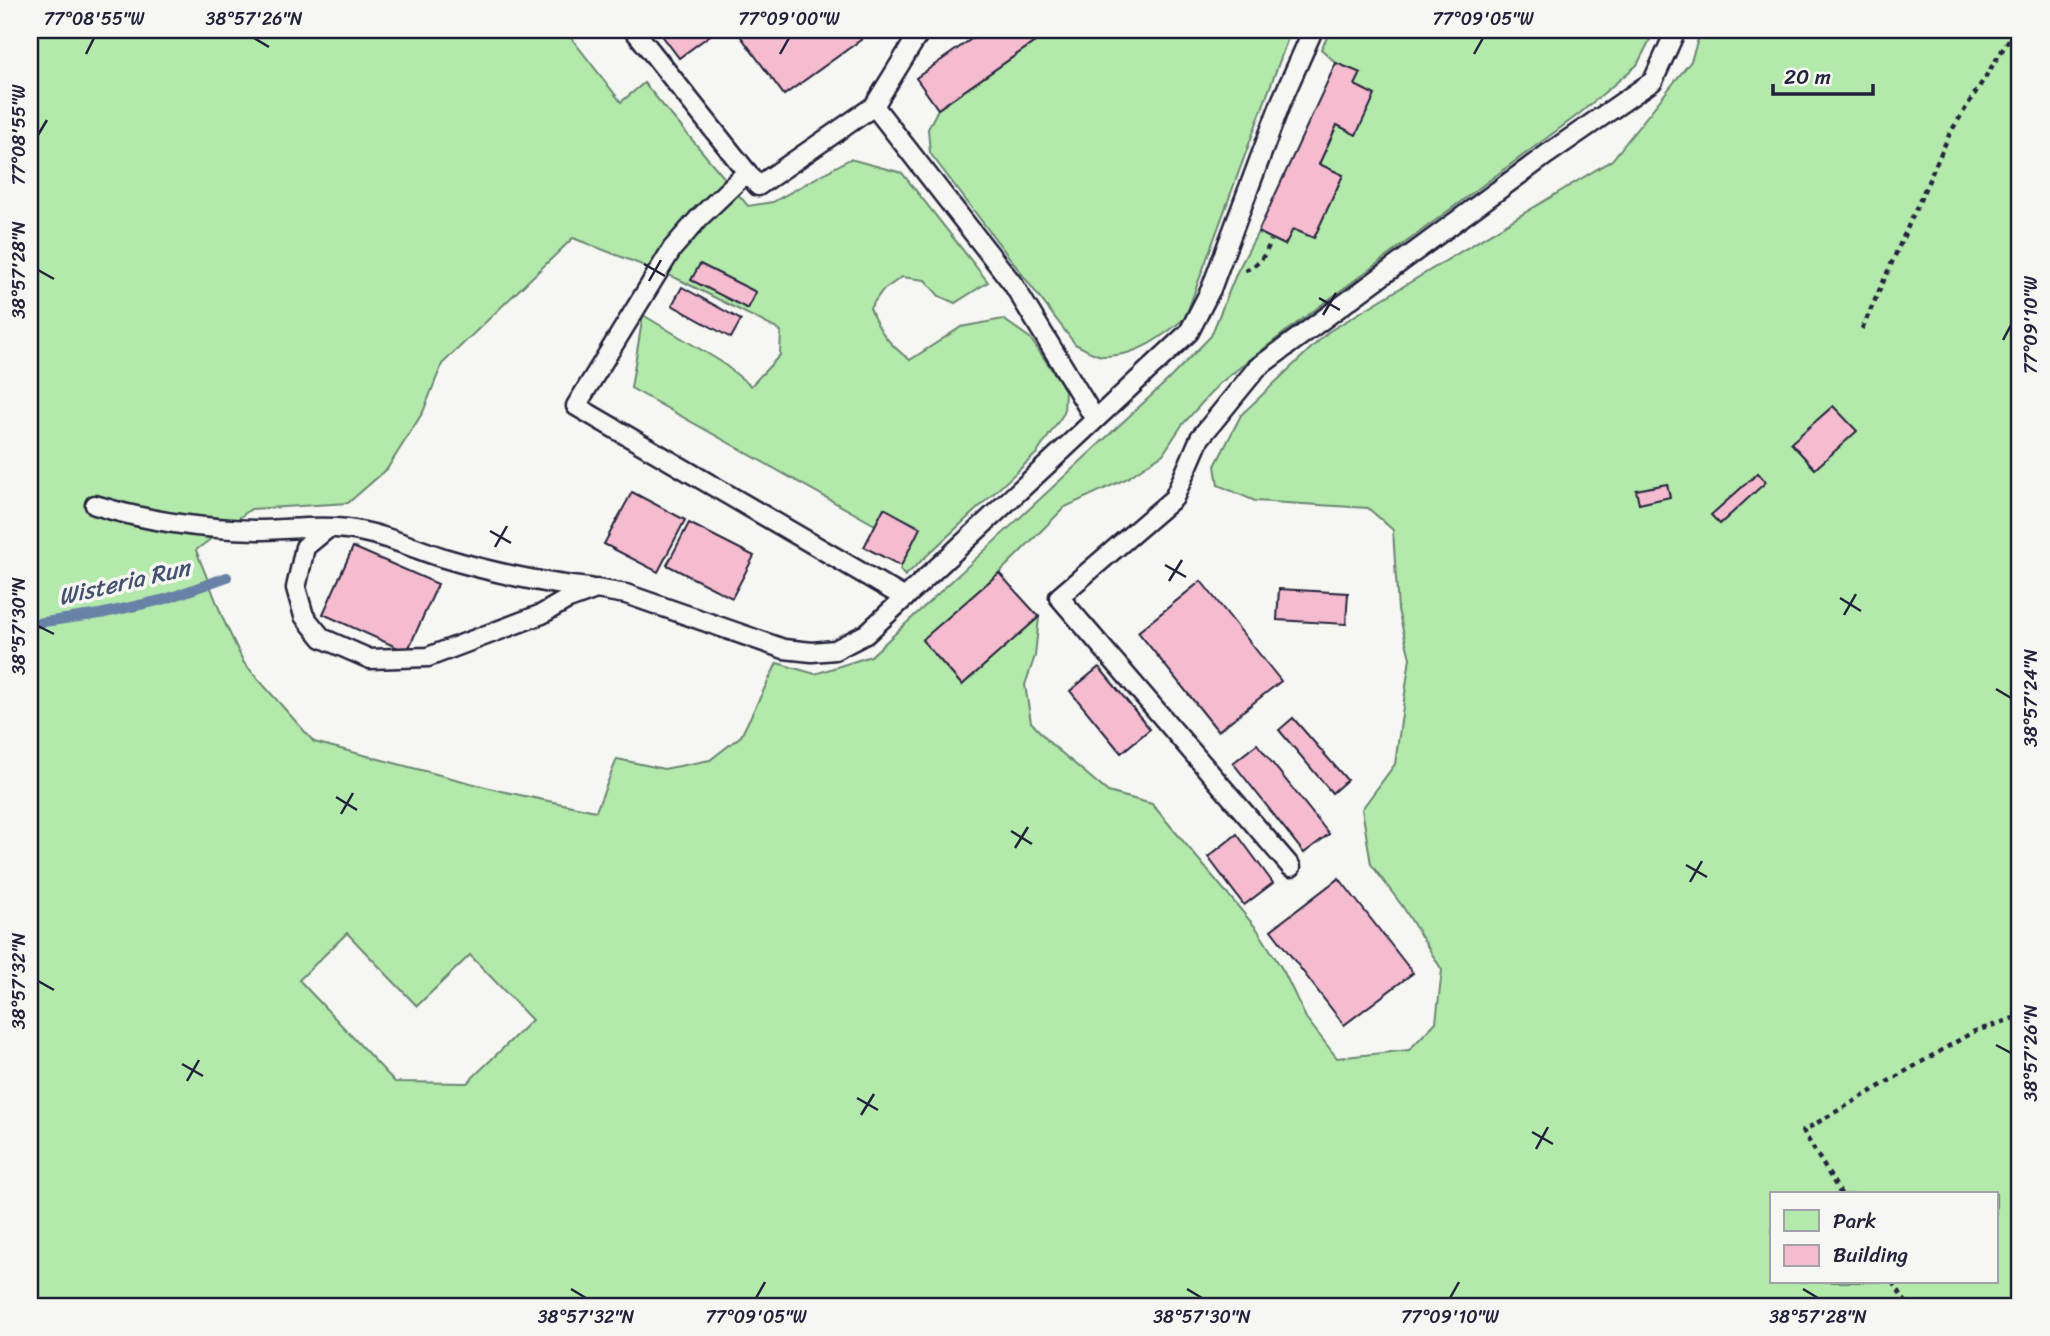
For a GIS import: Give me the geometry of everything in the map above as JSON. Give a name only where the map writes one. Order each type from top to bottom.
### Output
[{"type":"lane","points":[[634,30],[758,186],[874,106],[921,30]]},
{"type":"lane","points":[[95,505],[122,513],[196,526],[256,530],[345,528],[375,534],[446,559],[561,586],[626,594],[784,649],[812,652],[835,650],[866,634],[1189,332],[1212,289],[1281,102],[1313,30]]},
{"type":"lane","points":[[1291,867],[1059,597],[1174,498],[1200,438],[1257,368],[1546,155],[1653,81],[1676,30]]},
{"type":"lane","points":[[874,106],[1013,284],[1096,419]]},
{"type":"lane","points":[[747,172],[672,249],[576,406],[905,598]]},
{"type":"lane","points":[[327,529],[305,547],[296,588],[304,616],[322,638],[370,659],[428,657],[541,614],[566,600],[596,589]]},
{"type":"path","points":[[1862,329],[1950,133],[2008,41],[2020,40]]},
{"type":"path","points":[[1840,1192],[1803,1131],[1973,1032],[2020,1016]]},
{"type":"path","points":[[1894,1284],[1908,1306]]},
{"type":"green space","points":[[30,30],[565,30],[621,102],[644,83],[748,206],[773,202],[850,159],[902,173],[988,282],[955,303],[939,296],[925,280],[902,277],[882,291],[870,308],[873,316],[886,337],[910,360],[961,327],[1003,319],[1030,338],[1065,389],[1064,413],[1037,453],[905,576],[900,570],[901,566],[920,527],[884,509],[875,525],[631,388],[643,315],[720,361],[751,386],[780,355],[781,331],[678,279],[573,238],[442,364],[423,412],[387,469],[348,503],[251,509],[196,550],[244,663],[314,742],[501,791],[596,811],[617,759],[664,769],[710,760],[741,736],[777,663],[815,674],[871,656],[1167,381],[1211,336],[1237,272],[1258,232],[1284,245],[1293,229],[1314,238],[1343,175],[1319,164],[1360,73],[1336,63],[1321,49],[1331,30],[1655,30],[1637,65],[1579,114],[1219,384],[1182,425],[1163,454],[1126,479],[1065,507],[999,573],[923,640],[962,685],[1039,617],[1035,656],[1025,685],[1031,722],[1050,743],[1108,792],[1152,804],[1257,929],[1284,972],[1306,1018],[1337,1058],[1409,1050],[1436,1022],[1442,970],[1403,907],[1371,864],[1362,809],[1395,764],[1410,658],[1398,610],[1393,530],[1368,508],[1255,501],[1218,485],[1215,466],[1241,415],[1328,332],[1612,160],[1691,61],[1701,30],[2020,30],[2020,1306],[30,1306]],"holes":[[[347,933],[417,1006],[470,955],[532,1020],[467,1083],[395,1082],[299,980]]]},
{"type":"green space","points":[[1052,30],[1291,30],[1185,318],[1148,344],[1128,353],[1098,355],[1075,344],[930,153],[928,129],[938,109]]},
{"type":"building","points":[[658,30],[717,30],[679,58]]},
{"type":"building","points":[[736,30],[855,30],[862,39],[784,95]]},
{"type":"building","points":[[984,30],[1052,30],[938,109],[916,78]]},
{"type":"building","points":[[1336,63],[1361,73],[1355,85],[1375,95],[1356,135],[1337,125],[1319,164],[1343,175],[1314,238],[1293,229],[1285,245],[1258,232]]},
{"type":"building","points":[[700,264],[756,292],[748,309],[691,280]]},
{"type":"building","points":[[682,287],[741,320],[731,338],[672,305]]},
{"type":"building","points":[[1833,406],[1857,431],[1815,469],[1791,443]]},
{"type":"building","points":[[1758,473],[1766,482],[1720,524],[1711,515]]},
{"type":"building","points":[[1667,484],[1670,497],[1639,504],[1636,490]]},
{"type":"building","points":[[632,492],[685,520],[658,572],[604,544]]},
{"type":"building","points":[[884,508],[920,528],[901,566],[864,547]]},
{"type":"building","points":[[689,523],[754,556],[732,598],[667,565]]},
{"type":"building","points":[[353,547],[438,584],[407,652],[323,614]]},
{"type":"building","points":[[999,573],[1039,617],[962,685],[922,640]]},
{"type":"building","points":[[1201,581],[1281,681],[1218,731],[1138,632]]},
{"type":"building","points":[[1279,589],[1348,593],[1346,624],[1277,620]]},
{"type":"building","points":[[1099,667],[1150,729],[1121,753],[1070,691]]},
{"type":"building","points":[[1293,718],[1347,780],[1332,793],[1279,730]]},
{"type":"building","points":[[1257,744],[1329,834],[1304,853],[1233,763]]},
{"type":"building","points":[[1237,834],[1273,883],[1244,905],[1208,857]]},
{"type":"building","points":[[1339,878],[1413,973],[1344,1025],[1271,930]]},
{"type":"waterway","name":"Wisteria Run","points":[[30,624],[100,614],[166,599],[227,577]]}]
